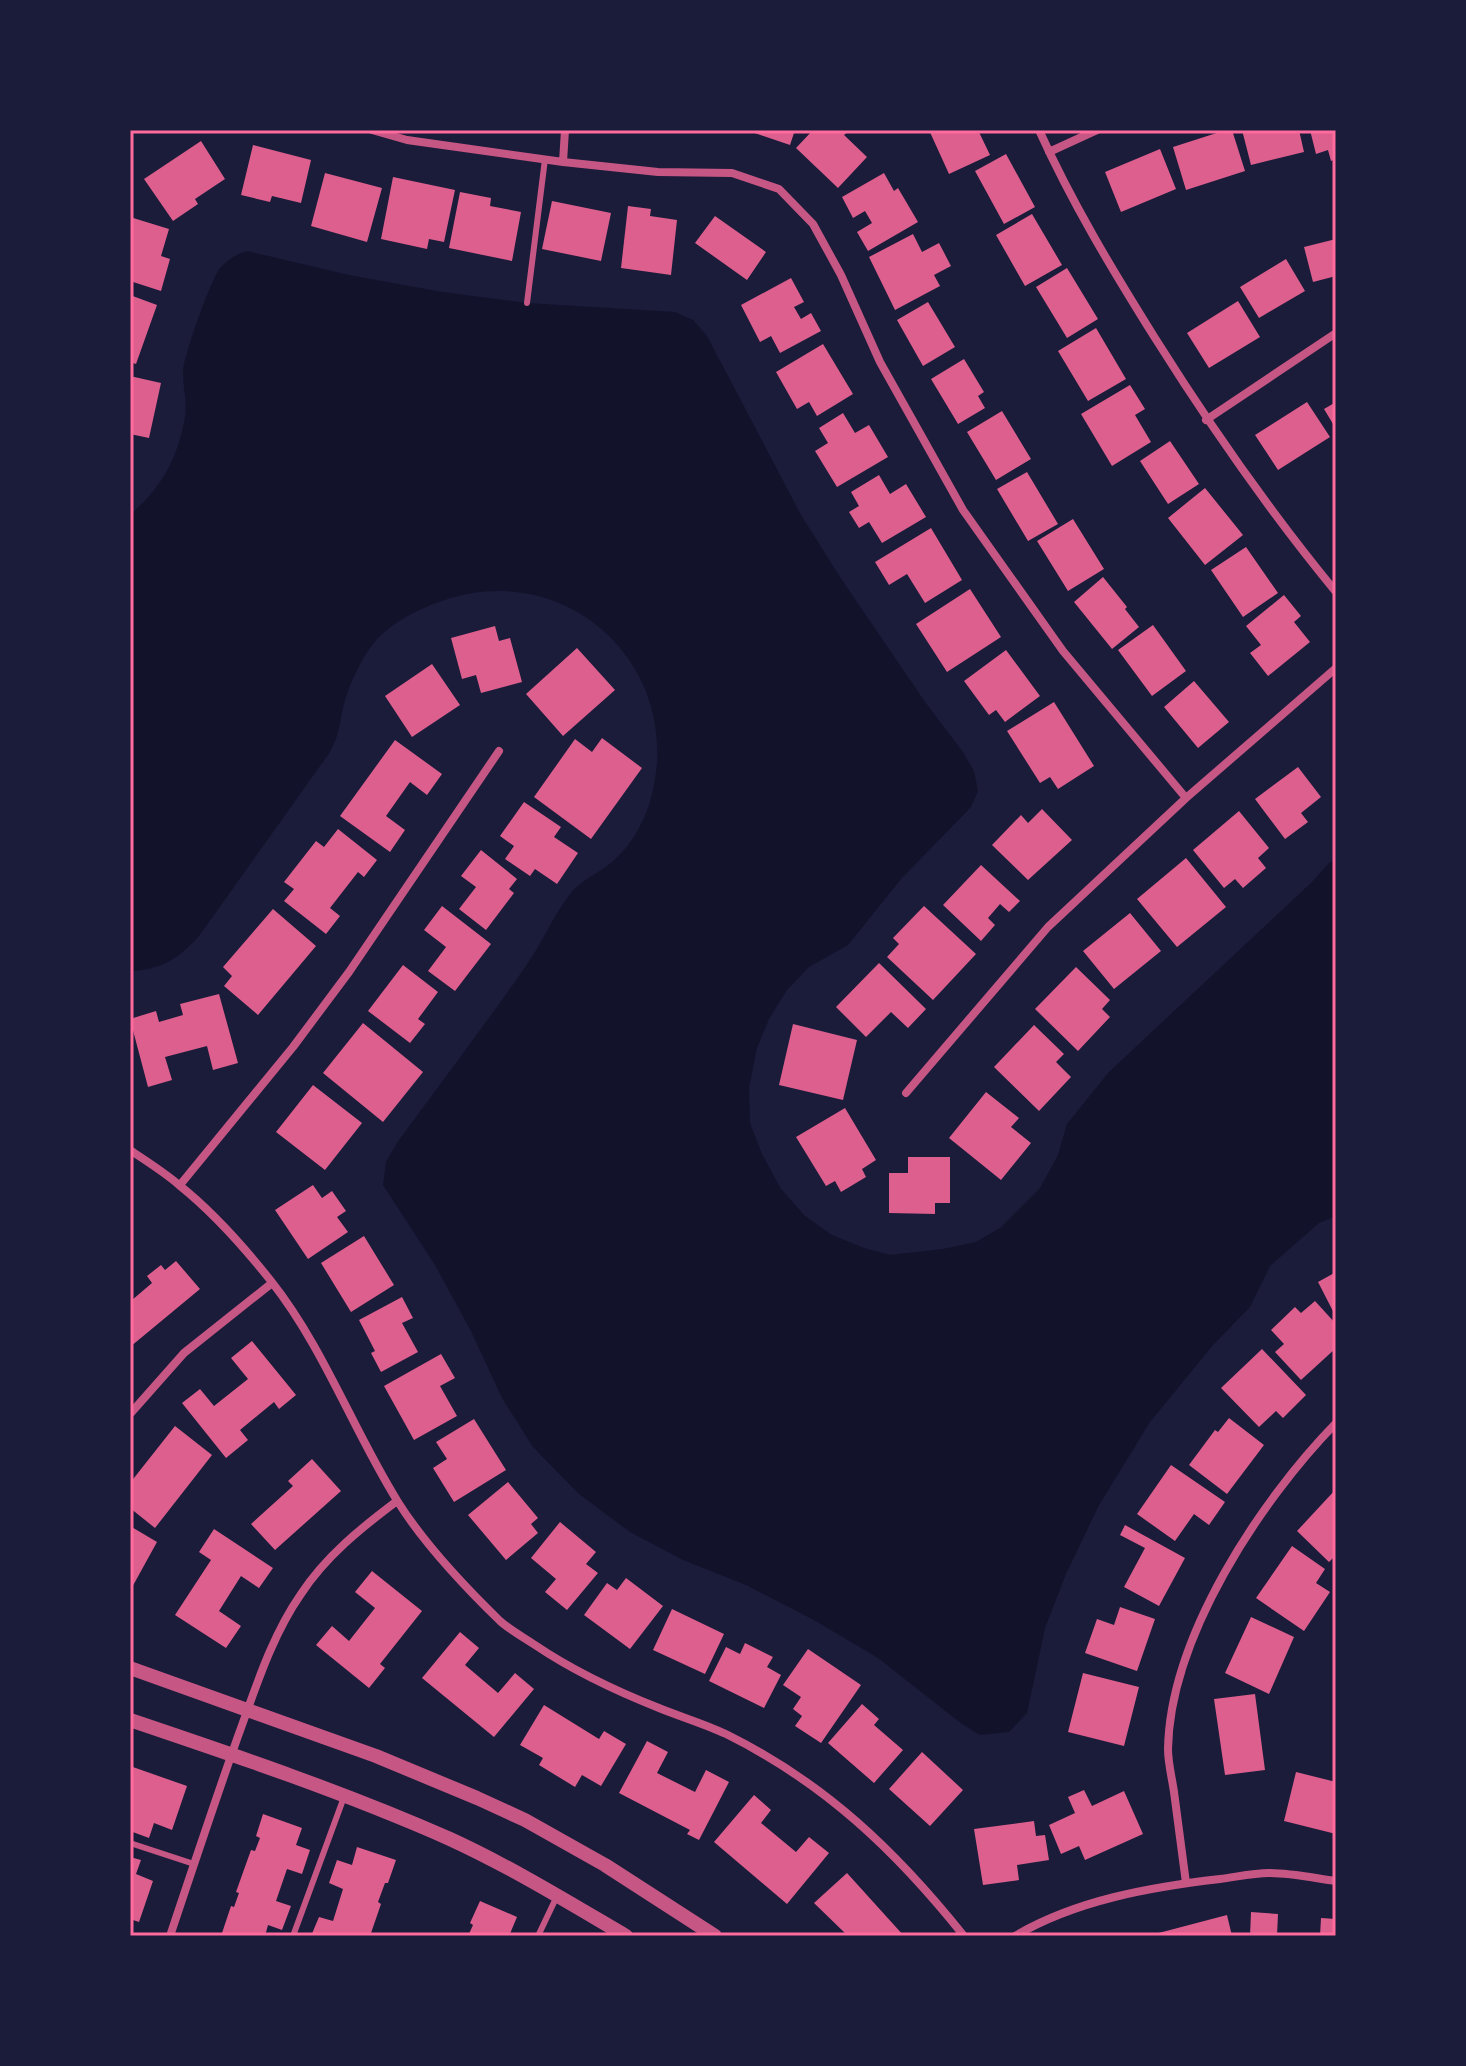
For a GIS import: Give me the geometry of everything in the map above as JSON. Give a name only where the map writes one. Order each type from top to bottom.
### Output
[{"type":"street","points":[[372,130],[407,140],[563,162],[658,172],[732,173],[779,189],[813,224],[841,275],[880,362],[963,510],[1063,651],[1186,798]]},
{"type":"street","points":[[563,162],[565,130]]},
{"type":"street","points":[[1039,130],[1097,244],[1206,420],[1289,535],[1336,592]]},
{"type":"street","points":[[1049,152],[1097,130]]},
{"type":"street","points":[[1206,420],[1336,333]]},
{"type":"street","points":[[906,1093],[1048,927],[1186,798],[1336,668]]},
{"type":"street","points":[[180,1185],[293,1047],[349,972],[499,751]]},
{"type":"street","points":[[130,1150],[180,1185],[223,1227],[272,1283],[311,1340],[397,1501],[423,1538],[503,1623],[550,1655],[589,1676],[724,1733],[773,1759],[877,1837],[964,1936]]},
{"type":"street","points":[[130,1414],[184,1353],[272,1283]]},
{"type":"street","points":[[1186,1883],[1168,1751],[1171,1715],[1185,1658],[1214,1593],[1248,1533],[1289,1476],[1336,1423]]},
{"type":"street","points":[[170,1936],[247,1711],[278,1632],[301,1593],[326,1561],[357,1531],[397,1501]]},
{"type":"street","points":[[130,1668],[376,1756],[525,1820],[605,1865],[715,1936]]},
{"type":"street","points":[[130,1720],[232,1755],[451,1840],[557,1895],[626,1936]]},
{"type":"street","points":[[1015,1936],[1031,1926],[1085,1907],[1136,1892],[1186,1883],[1270,1873],[1336,1881]]},
{"type":"lane","points":[[527,303],[545,159]]},
{"type":"lane","points":[[293,1936],[344,1797]]},
{"type":"lane","points":[[130,1843],[194,1864]]},
{"type":"lane","points":[[538,1936],[557,1895]]},
{"type":"shaded area","points":[[247,251],[349,275],[442,292],[527,303],[675,312],[693,320],[707,336],[801,515],[925,702],[963,752],[974,771],[978,791],[971,807],[901,879],[848,945],[809,967],[787,990],[769,1019],[757,1048],[749,1088],[750,1123],[762,1154],[781,1189],[805,1216],[832,1235],[890,1255],[976,1242],[1000,1228],[1040,1188],[1058,1155],[1067,1124],[1109,1072],[1336,859],[1336,1216],[1319,1223],[1270,1266],[1250,1307],[1213,1345],[1150,1422],[1099,1505],[1066,1574],[1045,1628],[1027,1713],[1009,1732],[980,1735],[878,1658],[746,1585],[683,1560],[630,1532],[579,1494],[533,1447],[502,1398],[471,1331],[435,1265],[383,1185],[386,1162],[397,1143],[526,966],[564,902],[577,886],[621,853],[635,836],[645,815],[652,794],[657,747],[650,704],[633,665],[606,633],[572,609],[532,595],[488,591],[442,601],[394,624],[374,642],[359,666],[330,752],[199,936],[169,961],[130,971],[130,515],[157,486],[175,453],[186,411],[183,371],[211,286],[221,267]]},
{"type":"building","points":[[746,130],[795,130],[790,145]]},
{"type":"building","points":[[813,130],[850,130],[844,135],[867,157],[838,188],[796,148]]},
{"type":"building","points":[[929,130],[978,130],[990,155],[949,174]]},
{"type":"building","points":[[1232,130],[1245,171],[1186,190],[1173,147]]},
{"type":"building","points":[[1242,130],[1299,130],[1304,152],[1251,165]]},
{"type":"building","points":[[1310,130],[1336,130],[1336,159],[1331,161],[1328,150],[1316,154]]},
{"type":"building","points":[[201,141],[225,179],[195,199],[198,204],[173,221],[144,179]]},
{"type":"building","points":[[253,145],[311,160],[301,203],[272,196],[270,202],[241,195]]},
{"type":"building","points":[[1160,149],[1176,189],[1121,212],[1105,172]]},
{"type":"building","points":[[1006,154],[1035,207],[1004,224],[975,171]]},
{"type":"building","points":[[325,173],[382,188],[367,242],[311,226]]},
{"type":"building","points":[[884,173],[894,191],[898,188],[918,222],[868,251],[857,232],[872,223],[865,211],[853,218],[842,197]]},
{"type":"building","points":[[393,177],[455,190],[444,242],[429,239],[427,249],[381,239]]},
{"type":"building","points":[[460,192],[491,198],[490,206],[521,212],[512,261],[449,248]]},
{"type":"building","points":[[552,201],[611,213],[601,261],[542,249]]},
{"type":"building","points":[[628,206],[651,209],[650,216],[677,220],[671,275],[621,268]]},
{"type":"building","points":[[1032,214],[1062,265],[1025,286],[996,235]]},
{"type":"building","points":[[715,216],[766,252],[747,280],[695,243]]},
{"type":"building","points":[[130,217],[169,229],[161,256],[170,259],[161,291],[130,281]]},
{"type":"building","points":[[913,234],[922,252],[939,243],[951,266],[934,275],[940,286],[895,310],[869,257]]},
{"type":"building","points":[[1336,239],[1336,276],[1313,282],[1304,247]]},
{"type":"building","points":[[1286,259],[1305,291],[1259,318],[1240,287]]},
{"type":"building","points":[[1067,268],[1098,319],[1067,338],[1036,287]]},
{"type":"building","points":[[791,278],[804,302],[794,307],[801,319],[811,313],[821,331],[780,353],[771,336],[760,342],[741,305]]},
{"type":"building","points":[[130,295],[157,305],[136,364],[130,362]]},
{"type":"building","points":[[1238,301],[1260,337],[1209,368],[1187,333]]},
{"type":"building","points":[[928,302],[955,347],[923,366],[897,320]]},
{"type":"building","points":[[1096,328],[1126,379],[1088,401],[1058,351]]},
{"type":"building","points":[[823,344],[853,394],[817,416],[809,402],[797,409],[776,372]]},
{"type":"building","points":[[964,359],[984,392],[978,396],[985,408],[958,424],[931,379]]},
{"type":"building","points":[[130,376],[161,383],[149,438],[130,434]]},
{"type":"building","points":[[1130,385],[1145,409],[1135,415],[1151,442],[1112,466],[1081,414]]},
{"type":"building","points":[[1307,402],[1330,437],[1278,470],[1255,435]]},
{"type":"building","points":[[1336,402],[1336,429],[1324,409]]},
{"type":"building","points":[[1002,411],[1031,459],[996,480],[967,432]]},
{"type":"building","points":[[843,413],[855,433],[869,425],[888,457],[837,487],[815,451],[828,443],[819,428]]},
{"type":"building","points":[[1170,441],[1199,484],[1168,504],[1140,461]]},
{"type":"building","points":[[1027,472],[1058,524],[1028,541],[997,489]]},
{"type":"building","points":[[879,475],[890,494],[906,484],[926,517],[882,543],[869,522],[859,528],[849,512],[859,506],[851,492]]},
{"type":"building","points":[[1205,488],[1243,535],[1205,565],[1168,518]]},
{"type":"building","points":[[1073,519],[1104,569],[1068,591],[1037,541]]},
{"type":"building","points":[[931,528],[962,580],[925,603],[907,574],[889,585],[875,562]]},
{"type":"building","points":[[1246,547],[1278,593],[1243,617],[1211,570]]},
{"type":"building","points":[[1103,577],[1139,627],[1112,649],[1074,602]]},
{"type":"building","points":[[970,589],[1001,637],[947,672],[916,624]]},
{"type":"building","points":[[1284,595],[1301,616],[1294,622],[1310,642],[1268,676],[1250,653],[1261,645],[1246,626]]},
{"type":"building","points":[[1153,625],[1186,671],[1152,696],[1118,650]]},
{"type":"building","points":[[495,626],[499,641],[510,638],[522,682],[481,693],[476,675],[462,679],[451,638]]},
{"type":"building","points":[[577,648],[615,690],[563,736],[526,694]]},
{"type":"building","points":[[1006,650],[1040,696],[1005,722],[996,710],[989,715],[964,681]]},
{"type":"building","points":[[432,664],[460,705],[412,737],[385,696]]},
{"type":"building","points":[[1194,681],[1229,722],[1198,748],[1164,707]]},
{"type":"building","points":[[1054,702],[1094,766],[1058,789],[1050,777],[1040,783],[1007,731]]},
{"type":"building","points":[[602,738],[642,768],[591,839],[534,797],[575,739],[592,752]]},
{"type":"building","points":[[395,740],[442,774],[427,795],[410,782],[386,816],[405,830],[390,852],[340,816]]},
{"type":"building","points":[[1298,767],[1321,797],[1301,813],[1308,822],[1285,839],[1255,799]]},
{"type":"building","points":[[524,802],[561,827],[554,837],[578,853],[557,884],[535,869],[530,876],[505,859],[514,846],[500,836]]},
{"type":"building","points":[[1042,809],[1072,840],[1028,880],[992,845],[1021,815],[1028,823]]},
{"type":"building","points":[[1239,811],[1269,848],[1258,858],[1266,868],[1243,888],[1235,879],[1224,888],[1193,850]]},
{"type":"building","points":[[338,829],[377,860],[364,877],[358,872],[330,908],[340,916],[326,934],[284,901],[294,889],[284,882],[316,841],[324,847]]},
{"type":"building","points":[[481,850],[517,879],[509,889],[514,893],[486,930],[459,909],[476,887],[461,876]]},
{"type":"building","points":[[1186,858],[1226,907],[1177,947],[1137,899]]},
{"type":"building","points":[[981,865],[1020,901],[1009,912],[1000,904],[988,918],[995,925],[981,941],[943,905]]},
{"type":"building","points":[[442,906],[491,944],[455,991],[428,971],[446,947],[424,930]]},
{"type":"building","points":[[924,906],[976,954],[933,1000],[887,957],[899,944],[893,938]]},
{"type":"building","points":[[273,909],[316,946],[258,1015],[224,986],[232,976],[223,967]]},
{"type":"building","points":[[1130,913],[1161,951],[1114,989],[1083,951]]},
{"type":"building","points":[[879,963],[926,1009],[908,1028],[891,1012],[866,1037],[836,1007]]},
{"type":"building","points":[[403,965],[438,992],[418,1019],[425,1024],[410,1043],[368,1011]]},
{"type":"building","points":[[1076,967],[1110,1000],[1102,1009],[1110,1017],[1078,1051],[1035,1009]]},
{"type":"building","points":[[219,994],[238,1063],[213,1070],[207,1046],[165,1057],[172,1080],[148,1087],[130,1019],[156,1011],[159,1022],[183,1015],[180,1004]]},
{"type":"building","points":[[363,1023],[423,1072],[383,1122],[323,1073]]},
{"type":"building","points":[[793,1024],[857,1040],[843,1100],[779,1085]]},
{"type":"building","points":[[1034,1025],[1064,1054],[1056,1062],[1071,1077],[1039,1111],[994,1067]]},
{"type":"building","points":[[313,1085],[362,1123],[325,1170],[276,1132]]},
{"type":"building","points":[[986,1092],[1019,1118],[1011,1127],[1031,1143],[1001,1180],[949,1138]]},
{"type":"building","points":[[845,1108],[876,1160],[862,1169],[866,1177],[841,1192],[835,1181],[826,1186],[796,1137]]},
{"type":"building","points":[[908,1157],[950,1157],[950,1203],[935,1203],[935,1214],[889,1213],[889,1173],[908,1173]]},
{"type":"building","points":[[313,1185],[322,1198],[332,1191],[346,1211],[337,1217],[348,1232],[308,1259],[275,1210]]},
{"type":"building","points":[[364,1236],[394,1285],[351,1312],[321,1263]]},
{"type":"building","points":[[176,1261],[200,1289],[130,1347],[130,1297],[132,1300],[152,1283],[147,1276],[161,1265],[165,1270]]},
{"type":"building","points":[[1336,1272],[1336,1317],[1318,1282]]},
{"type":"building","points":[[402,1297],[413,1318],[402,1323],[418,1352],[381,1372],[371,1353],[375,1351],[359,1320]]},
{"type":"building","points":[[1315,1301],[1336,1324],[1336,1348],[1301,1380],[1275,1352],[1284,1344],[1271,1330],[1295,1307],[1301,1313]]},
{"type":"building","points":[[252,1341],[296,1395],[279,1409],[274,1402],[240,1430],[248,1440],[226,1458],[182,1403],[200,1389],[214,1406],[248,1379],[231,1358]]},
{"type":"building","points":[[1262,1349],[1306,1395],[1283,1418],[1276,1411],[1259,1427],[1221,1388]]},
{"type":"building","points":[[441,1354],[455,1378],[440,1386],[457,1416],[414,1440],[384,1386]]},
{"type":"building","points":[[1229,1418],[1264,1445],[1227,1494],[1189,1465],[1215,1430],[1218,1432]]},
{"type":"building","points":[[474,1419],[506,1470],[454,1502],[433,1468],[447,1459],[436,1442]]},
{"type":"building","points":[[175,1426],[212,1455],[155,1528],[130,1508],[130,1483]]},
{"type":"building","points":[[312,1459],[341,1491],[275,1550],[251,1524],[293,1486],[288,1481]]},
{"type":"building","points":[[1171,1465],[1225,1502],[1209,1525],[1194,1514],[1175,1541],[1137,1514]]},
{"type":"building","points":[[508,1482],[538,1518],[531,1524],[538,1533],[506,1560],[468,1515]]},
{"type":"building","points":[[1336,1489],[1336,1555],[1329,1562],[1297,1531]]},
{"type":"building","points":[[560,1522],[596,1552],[586,1564],[598,1573],[567,1610],[545,1592],[556,1579],[531,1558]]},
{"type":"building","points":[[1125,1525],[1185,1558],[1159,1606],[1124,1587],[1145,1548],[1120,1535]]},
{"type":"building","points":[[130,1526],[157,1542],[130,1591]]},
{"type":"building","points":[[214,1529],[273,1568],[259,1588],[241,1576],[219,1611],[241,1626],[226,1648],[175,1615],[211,1560],[199,1552]]},
{"type":"building","points":[[1292,1546],[1325,1569],[1316,1583],[1330,1592],[1304,1631],[1256,1598]]},
{"type":"building","points":[[372,1571],[422,1611],[380,1664],[385,1668],[369,1688],[316,1645],[332,1626],[349,1641],[375,1608],[355,1592]]},
{"type":"building","points":[[626,1578],[663,1606],[630,1649],[584,1615],[607,1583],[617,1590]]},
{"type":"building","points":[[1120,1607],[1155,1619],[1137,1671],[1085,1653],[1097,1619],[1114,1625]]},
{"type":"building","points":[[672,1609],[724,1634],[705,1674],[653,1650]]},
{"type":"building","points":[[1251,1617],[1294,1637],[1269,1694],[1225,1673]]},
{"type":"building","points":[[460,1632],[479,1648],[465,1665],[498,1693],[515,1673],[534,1689],[494,1737],[422,1678]]},
{"type":"building","points":[[745,1643],[773,1657],[767,1667],[781,1675],[764,1708],[709,1681],[726,1647],[740,1654]]},
{"type":"building","points":[[808,1649],[861,1685],[821,1743],[795,1726],[802,1716],[793,1709],[801,1697],[783,1685]]},
{"type":"building","points":[[1083,1673],[1139,1687],[1124,1746],[1068,1732]]},
{"type":"building","points":[[1255,1694],[1265,1770],[1225,1775],[1214,1699]]},
{"type":"building","points":[[862,1704],[879,1719],[874,1725],[903,1750],[874,1783],[828,1743]]},
{"type":"building","points":[[544,1705],[599,1739],[604,1731],[626,1744],[601,1786],[582,1775],[575,1787],[539,1765],[543,1758],[520,1745]]},
{"type":"building","points":[[647,1741],[668,1752],[657,1773],[695,1792],[706,1770],[729,1782],[699,1840],[687,1834],[690,1830],[619,1793]]},
{"type":"building","points":[[922,1752],[963,1790],[930,1826],[889,1789]]},
{"type":"building","points":[[130,1766],[187,1786],[172,1830],[154,1823],[149,1838],[130,1831]]},
{"type":"building","points":[[1296,1772],[1336,1782],[1336,1834],[1284,1821]]},
{"type":"building","points":[[1084,1790],[1092,1806],[1124,1791],[1143,1834],[1085,1860],[1079,1846],[1061,1854],[1049,1825],[1075,1813],[1068,1797]]},
{"type":"building","points":[[754,1795],[771,1810],[761,1823],[796,1852],[809,1837],[829,1853],[787,1904],[714,1842]]},
{"type":"building","points":[[263,1814],[302,1828],[296,1845],[310,1850],[302,1874],[287,1869],[276,1901],[291,1906],[282,1930],[268,1925],[265,1936],[221,1936],[239,1893],[236,1892],[251,1850],[255,1851],[260,1838],[256,1836]]},
{"type":"building","points":[[1034,1821],[1036,1836],[1045,1835],[1049,1860],[1017,1865],[1019,1880],[983,1885],[974,1829]]},
{"type":"building","points":[[357,1847],[396,1860],[378,1902],[381,1904],[370,1936],[311,1936],[319,1917],[333,1921],[343,1889],[329,1883],[337,1860],[352,1865]]},
{"type":"building","points":[[130,1857],[141,1860],[136,1874],[153,1881],[139,1922],[130,1919]]},
{"type":"building","points":[[847,1873],[904,1936],[848,1936],[814,1903]]},
{"type":"building","points":[[480,1901],[517,1917],[509,1936],[468,1936]]},
{"type":"building","points":[[1251,1912],[1278,1914],[1277,1936],[1250,1936]]},
{"type":"building","points":[[1227,1915],[1232,1936],[1151,1936],[1151,1935]]},
{"type":"building","points":[[1321,1918],[1336,1919],[1336,1936],[1320,1936]]}]
